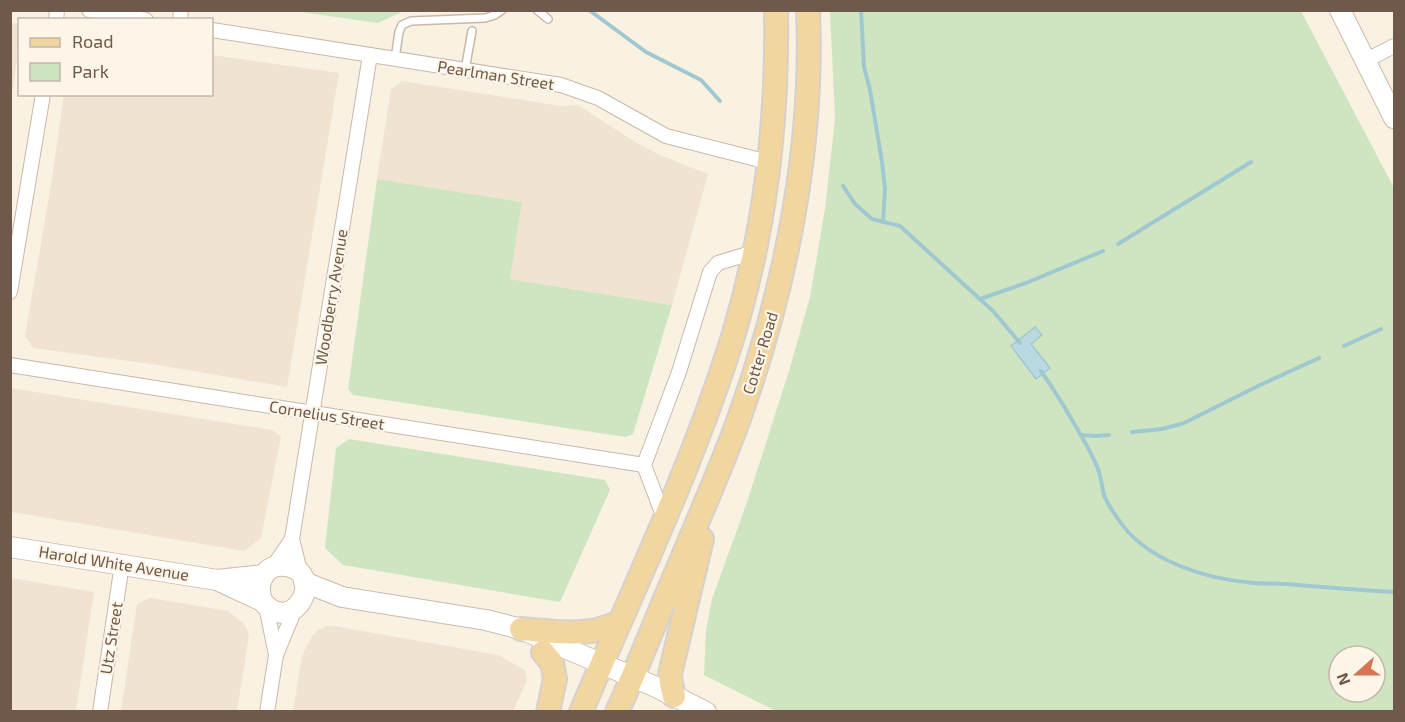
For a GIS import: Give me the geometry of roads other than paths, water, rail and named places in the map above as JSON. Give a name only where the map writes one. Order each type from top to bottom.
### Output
[{"type":"main road","name":"Cotter Road","points":[[581,711],[692,453],[734,332],[754,252],[768,162],[776,69],[776,10]]},
{"type":"main road","name":"Cotter Road","points":[[617,711],[726,452],[756,369],[780,285],[802,155],[809,61],[808,10]]},
{"type":"main road","points":[[678,704],[670,674],[701,542],[741,445],[767,370],[782,316],[780,285]]},
{"type":"main road","points":[[521,629],[578,632],[597,630],[619,623]]},
{"type":"main road","points":[[543,652],[552,663],[555,679],[548,711]]},
{"type":"street","points":[[90,10],[135,18]]},
{"type":"street","points":[[1340,10],[1395,118]]},
{"type":"street","name":"Pearlman Street","points":[[213,30],[561,85],[598,98],[666,136],[768,162]]},
{"type":"street","points":[[1365,61],[1395,46]]},
{"type":"street","name":"Woodberry Avenue","points":[[303,578],[292,538],[370,55]]},
{"type":"street","points":[[10,292],[43,96]]},
{"type":"street","points":[[664,518],[644,465],[679,372],[710,272],[718,263],[754,252]]},
{"type":"street","name":"Cornelius Street","points":[[10,365],[644,465]]},
{"type":"street","name":"Woodberry Avenue","points":[[268,572],[292,538]]},
{"type":"street","name":"Harold White Avenue","points":[[10,547],[217,580],[264,603]]},
{"type":"street","name":"Utz Street","points":[[100,711],[122,564]]},
{"type":"street","points":[[276,655],[264,603],[259,594],[259,586],[261,579],[268,572],[280,566],[288,566],[303,578],[342,597],[486,620],[521,629],[599,669],[678,704],[706,711]]},
{"type":"street","name":"Harold White Avenue","points":[[217,580],[268,572]]},
{"type":"street","points":[[267,711],[276,655],[306,590],[303,578]]},
{"type":"street","points":[[264,603],[280,612],[288,612],[297,606],[342,597]]},
{"type":"street","points":[[486,620],[567,664],[599,669]]},
{"type":"lane","points":[[395,59],[402,25],[411,21],[485,18],[502,10]]},
{"type":"lane","points":[[537,10],[548,19]]},
{"type":"lane","points":[[465,70],[472,31]]},
{"type":"water","points":[[1035,327],[1042,335],[1031,344],[1050,368],[1036,379],[1011,346]]},
{"type":"waterway","points":[[589,10],[646,52],[701,80],[720,101]]},
{"type":"waterway","points":[[861,10],[864,67],[870,90],[885,189],[883,222]]},
{"type":"waterway","points":[[1118,244],[1251,162]]},
{"type":"waterway","points":[[843,186],[855,204],[872,219],[900,226],[993,311],[1020,343]]},
{"type":"waterway","points":[[980,299],[1026,283],[1103,251]]},
{"type":"waterway","points":[[1344,346],[1381,329]]},
{"type":"waterway","points":[[1132,432],[1162,429],[1184,423],[1319,358]]},
{"type":"waterway","points":[[1041,371],[1090,452],[1099,472],[1104,495],[1112,510],[1130,534],[1160,557],[1197,572],[1235,581],[1394,592]]},
{"type":"waterway","points":[[1081,435],[1109,435]]}]
